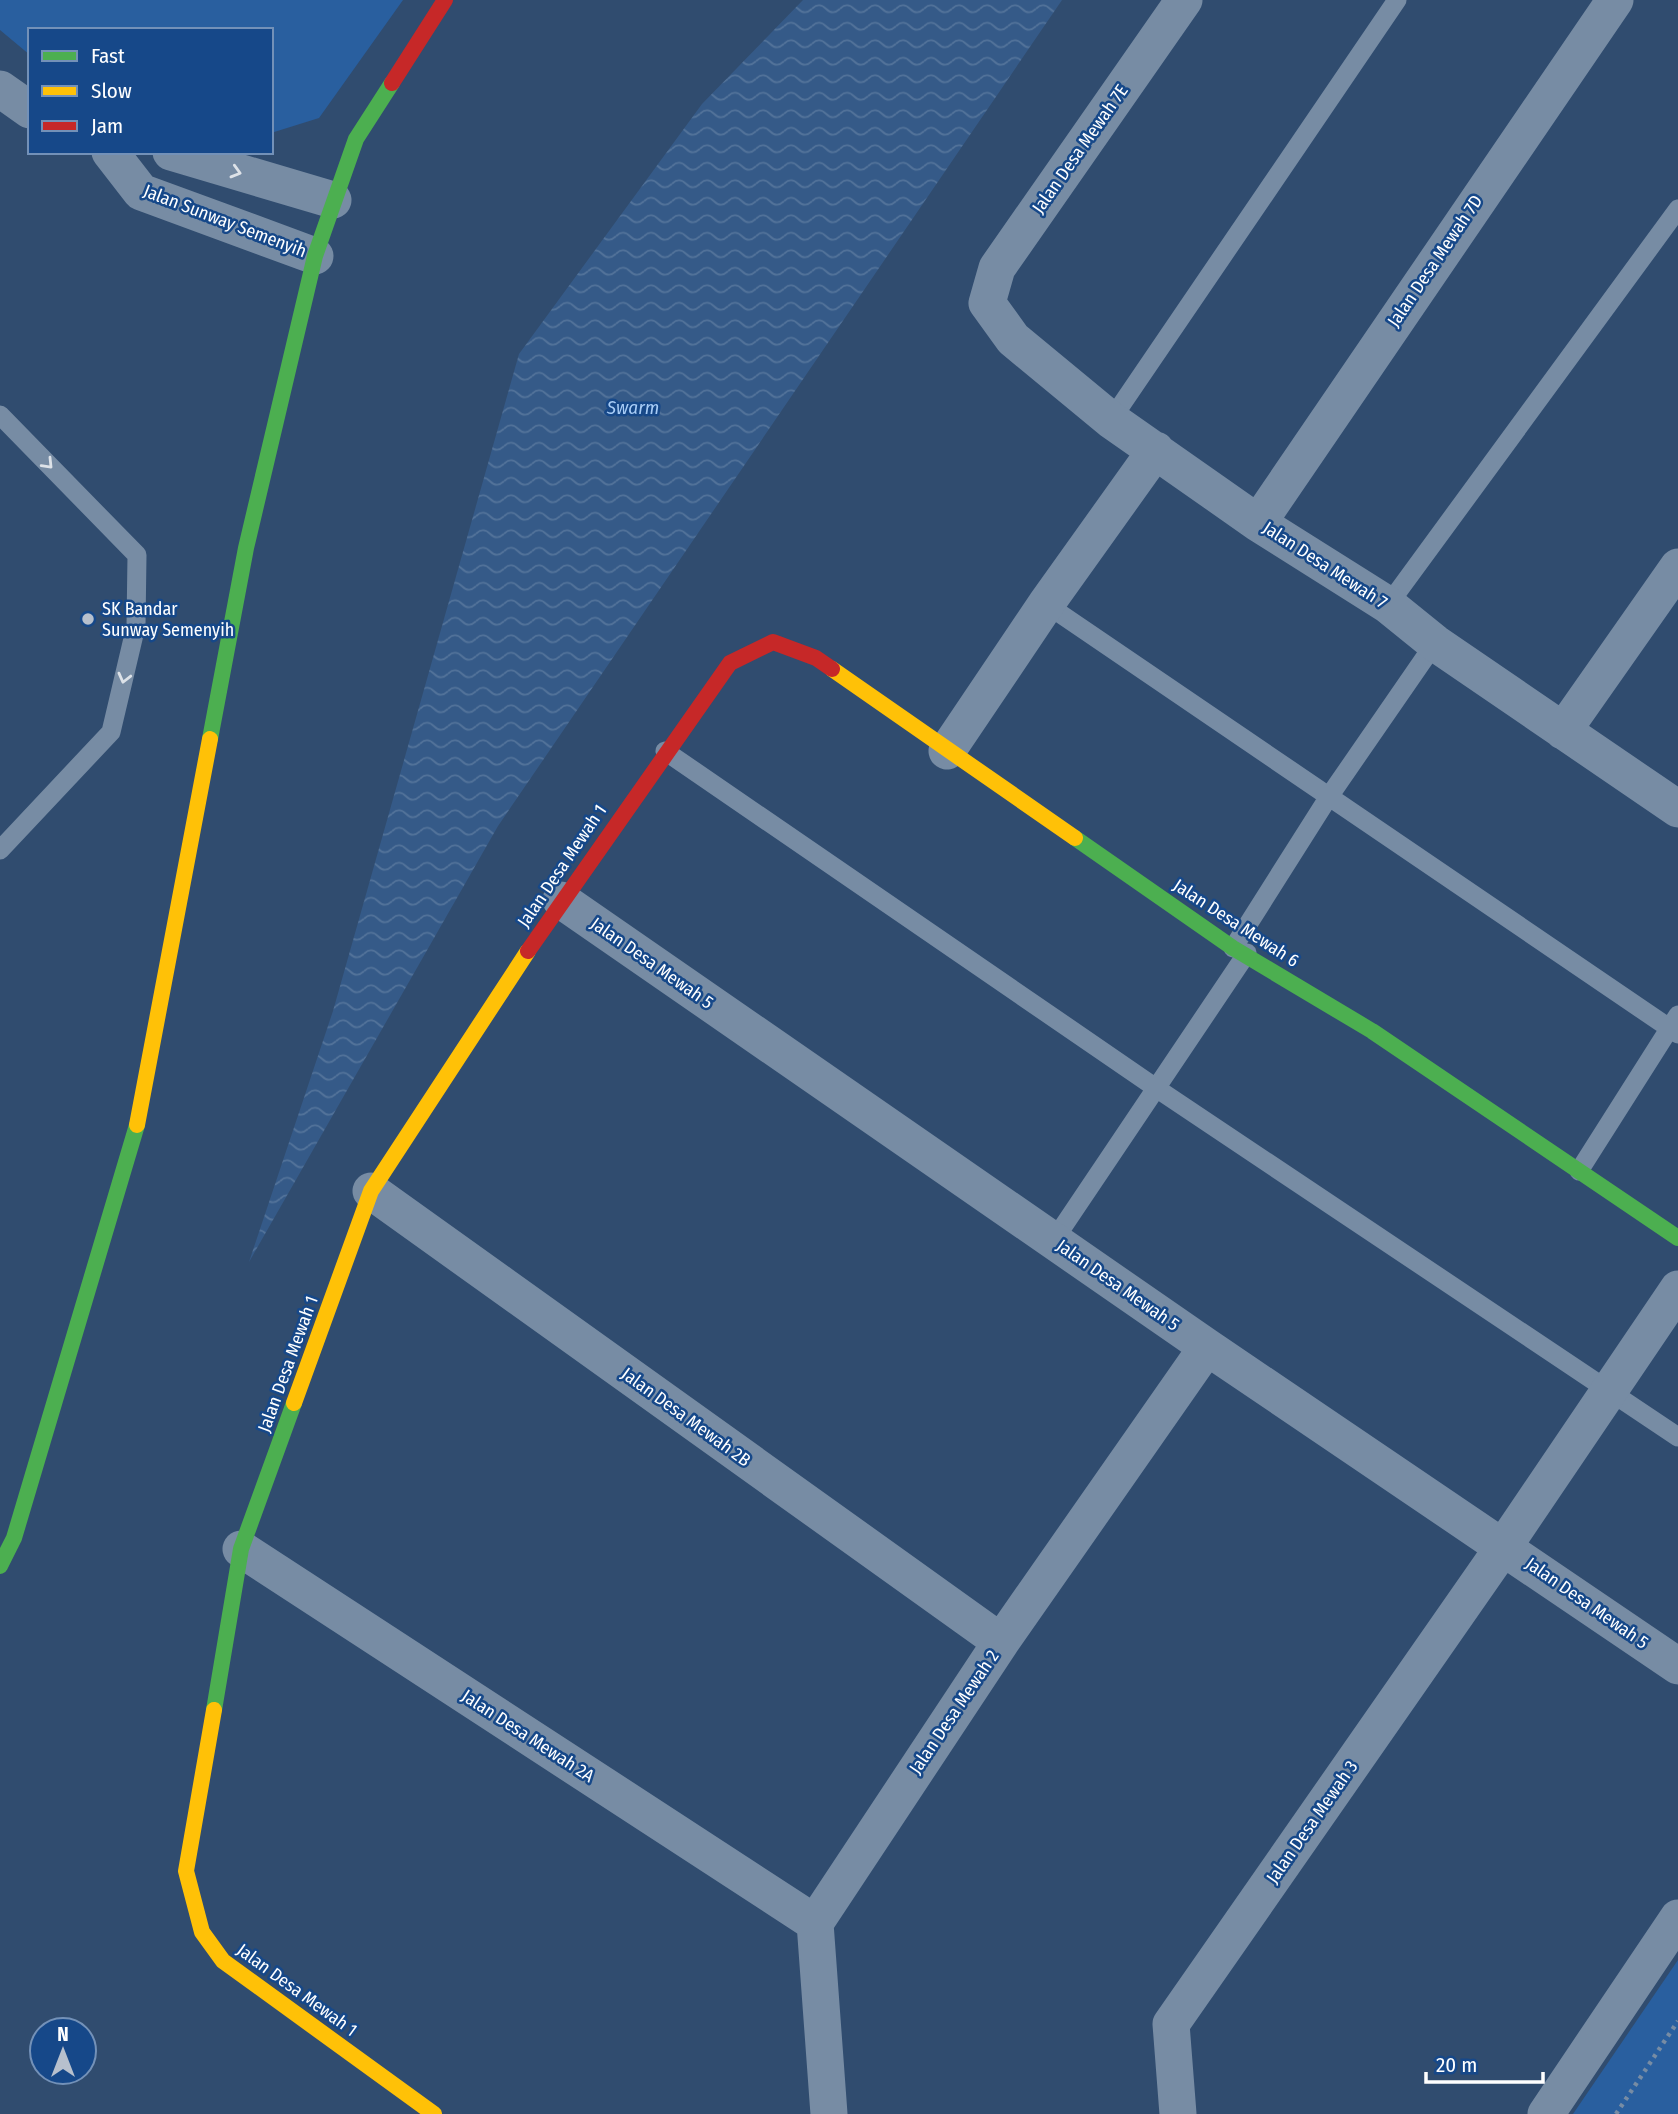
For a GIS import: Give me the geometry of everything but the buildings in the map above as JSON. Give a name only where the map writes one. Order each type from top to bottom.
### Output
[{"type":"street","points":[[0,1566],[14,1538],[134,1141],[246,548],[315,256],[332,200],[356,139],[445,0]]},
{"type":"street","name":"Jalan Desa Mewah 7E","points":[[988,303],[997,268],[1184,0]]},
{"type":"street","name":"Jalan Desa Mewah 7D","points":[[1258,523],[1615,0]]},
{"type":"street","points":[[0,89],[28,109]]},
{"type":"street","name":"Jalan Sunway Semenyih","points":[[112,154],[141,192],[315,256]]},
{"type":"street","points":[[178,154],[332,200]]},
{"type":"street","name":"Jalan Desa Mewah 7","points":[[988,303],[1013,339],[1111,420],[1258,523],[1388,605],[1435,643],[1678,809]]},
{"type":"street","points":[[947,751],[1046,604],[1156,450]]},
{"type":"street","points":[[1563,731],[1678,567]]},
{"type":"street","name":"Jalan Desa Mewah 6","points":[[773,642],[816,658],[1240,951],[1372,1031],[1678,1238]]},
{"type":"street","name":"Jalan Desa Mewah 1","points":[[434,2114],[223,1961],[202,1932],[186,1871],[241,1549],[371,1191],[561,900],[665,751],[730,663],[773,642]]},
{"type":"street","name":"Jalan Desa Mewah 5","points":[[561,900],[1207,1347],[1678,1666]]},
{"type":"street","name":"Jalan Desa Mewah 2B","points":[[371,1191],[1001,1642]]},
{"type":"street","name":"Jalan Desa Mewah 3","points":[[1178,2114],[1171,2024],[1504,1546],[1678,1289]]},
{"type":"street","name":"Jalan Desa Mewah 2","points":[[815,1923],[1001,1642],[1207,1347]]},
{"type":"street","name":"Jalan Desa Mewah 2A","points":[[241,1549],[815,1923]]},
{"type":"street","points":[[1546,2114],[1678,1918]]},
{"type":"street","points":[[815,1923],[829,2114]]},
{"type":"lane","points":[[1111,420],[1396,0]]},
{"type":"lane","points":[[1388,605],[1678,209]]},
{"type":"lane","points":[[0,415],[137,555],[136,626],[111,732],[0,850]]},
{"type":"lane","points":[[1046,604],[1328,798],[1675,1026],[1579,1171]]},
{"type":"lane","points":[[1054,1240],[1156,1088],[1240,951],[1328,798],[1435,643]]},
{"type":"lane","points":[[665,751],[1156,1088],[1678,1437]]},
{"type":"path","points":[[1615,2114],[1678,2021]]},
{"type":"shaded area","points":[[0,0],[403,0],[319,118],[273,132],[273,28],[28,28],[28,53],[0,30]]},
{"type":"shaded area","points":[[1678,1960],[1678,2114],[1573,2114]]},
{"type":"water","name":"Swarm","points":[[803,0],[1062,0],[498,826],[249,1262],[333,1011],[519,354],[702,104]]},
{"type":"traffic: fast","points":[[210,739],[246,548],[315,256],[356,139],[392,83]]},
{"type":"traffic: fast","points":[[1075,838],[1233,948],[1372,1031],[1678,1238]]},
{"type":"traffic: fast","points":[[0,1566],[14,1538],[137,1125]]},
{"type":"traffic: fast","points":[[214,1710],[241,1549],[294,1403]]},
{"type":"traffic: slow","points":[[832,669],[1075,838]]},
{"type":"traffic: slow","points":[[137,1125],[210,739]]},
{"type":"traffic: slow","points":[[294,1403],[371,1191],[528,951]]},
{"type":"traffic: slow","points":[[214,1710],[186,1871],[202,1932],[223,1961],[434,2114]]},
{"type":"traffic: jam","points":[[392,83],[445,0]]},
{"type":"traffic: jam","points":[[528,951],[730,663],[773,642],[816,658],[832,669]]},
{"type":"place","name":"SK Bandar Sunway Semenyih","points":[[88,619]]}]
